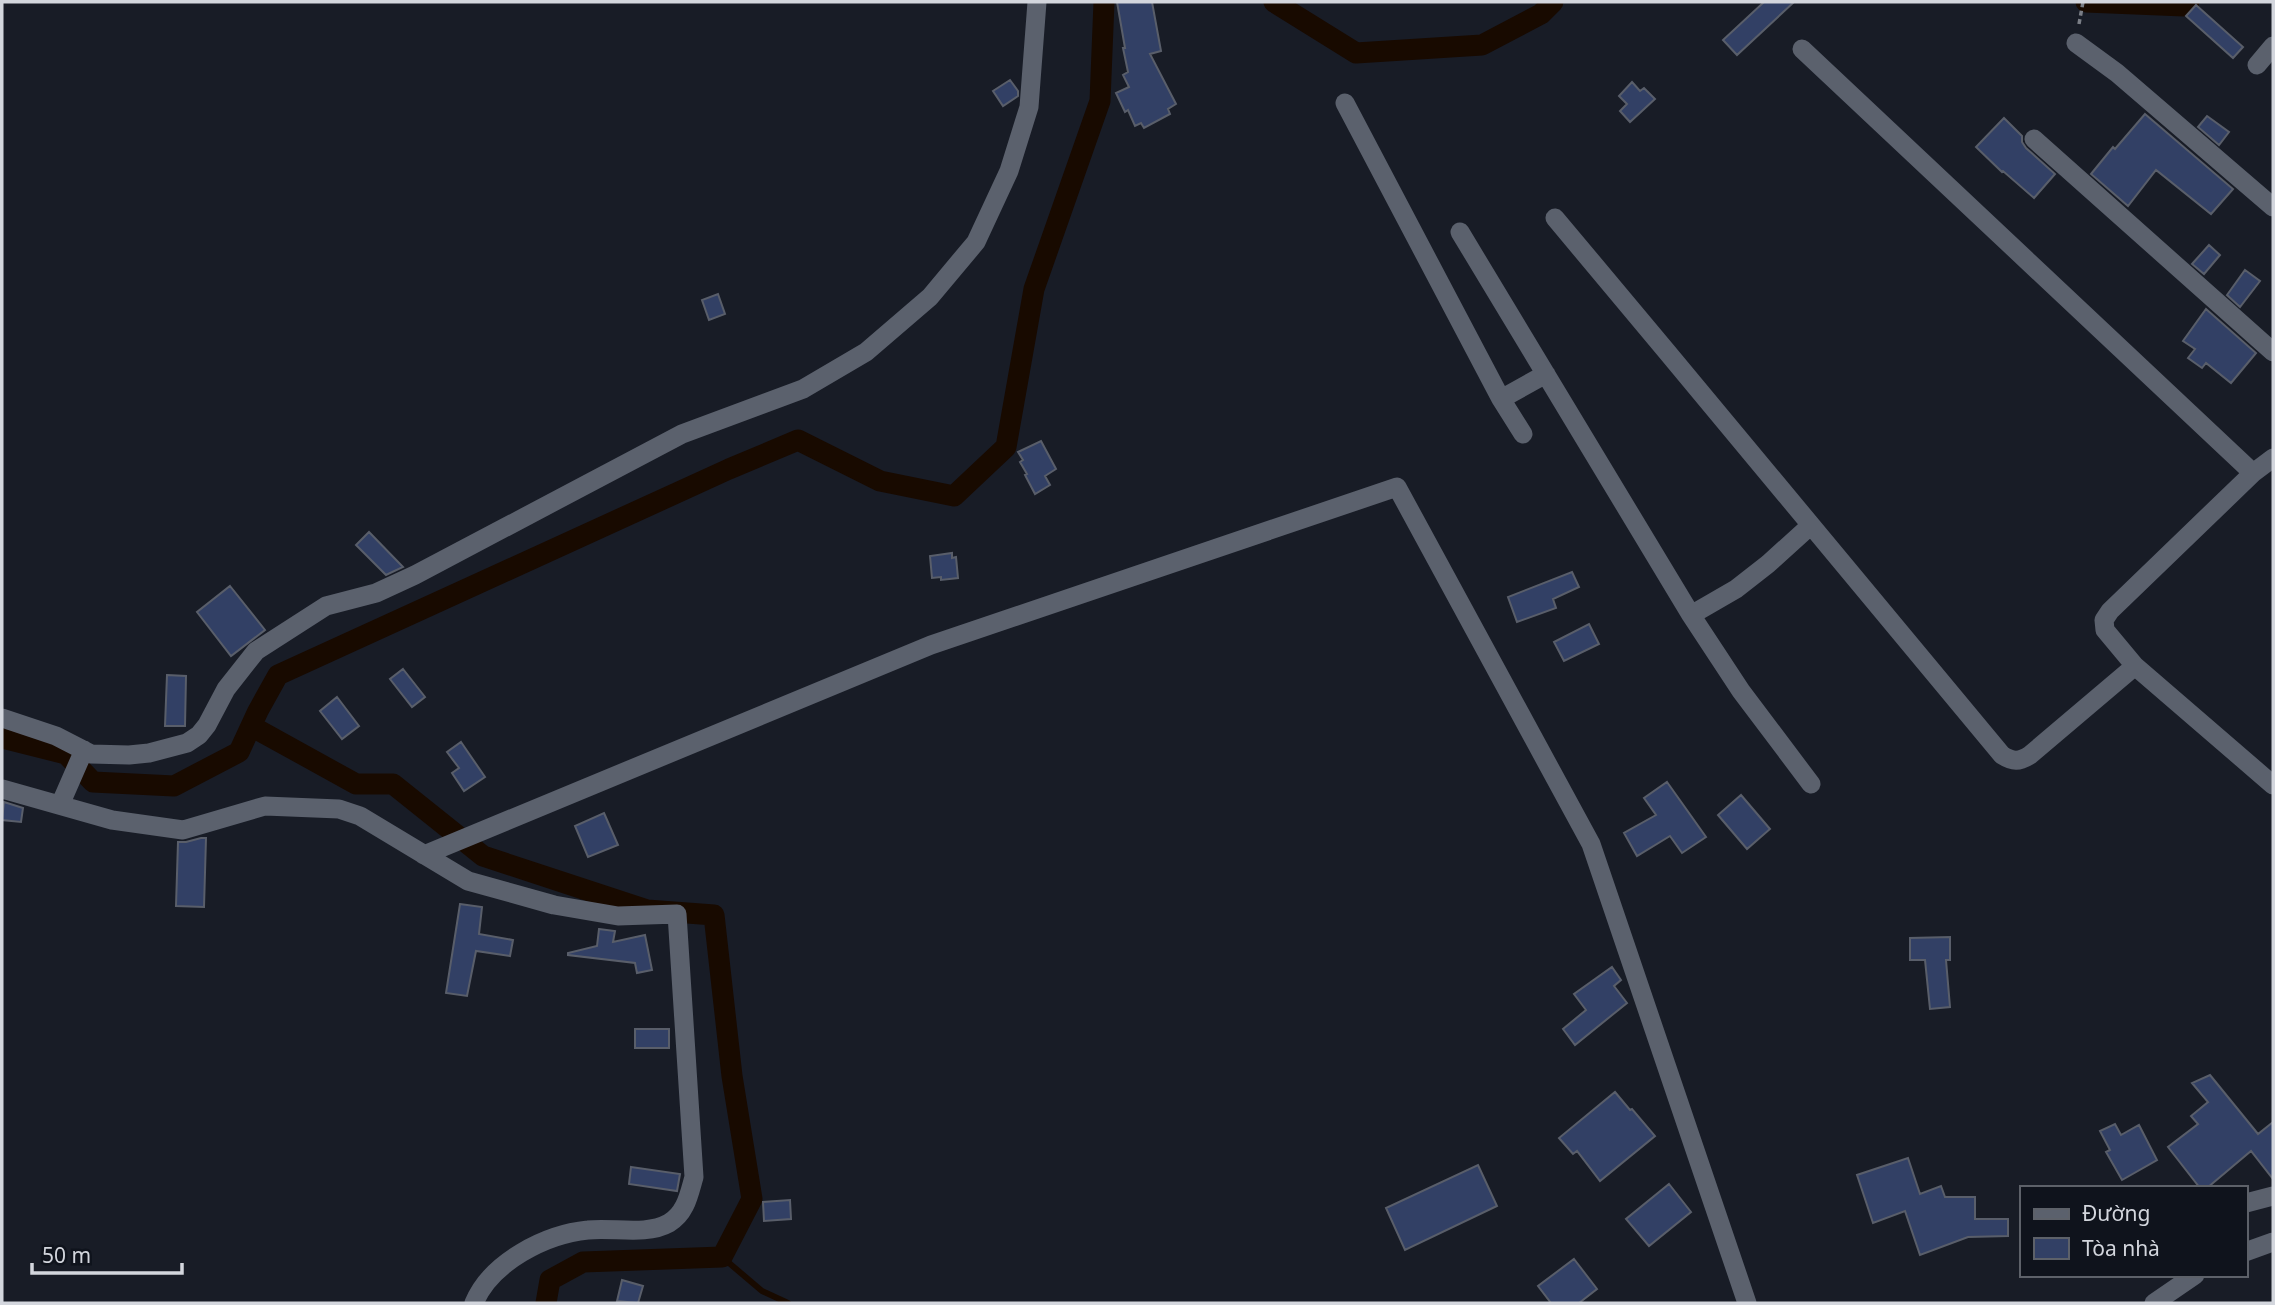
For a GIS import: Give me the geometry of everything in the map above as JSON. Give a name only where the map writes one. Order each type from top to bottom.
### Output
[{"type":"street","points":[[2,718],[46,731],[91,754],[149,753],[187,743],[207,725],[226,689],[256,651],[326,606],[376,593],[415,575],[682,434],[803,389],[866,352],[930,297],[976,242],[1009,171],[1029,107],[1037,2]]},
{"type":"street","points":[[2076,43],[2117,73],[2273,207]]},
{"type":"street","points":[[2257,65],[2273,46]]},
{"type":"street","points":[[1802,48],[2253,473]]},
{"type":"street","points":[[1345,103],[1501,399],[1523,434]]},
{"type":"street","points":[[2034,139],[2273,352]]},
{"type":"street","points":[[1555,218],[2002,755],[2010,760],[2020,761],[2030,755],[2135,666]]},
{"type":"street","points":[[1461,232],[1691,615],[1741,691],[1811,784]]},
{"type":"street","points":[[1501,399],[1546,374]]},
{"type":"street","points":[[2273,458],[2253,473],[2110,611],[2104,621],[2109,637],[2135,666],[2273,785]]},
{"type":"street","points":[[424,855],[931,646],[1397,487],[1591,844],[1747,1303]]},
{"type":"street","points":[[1691,615],[1736,589],[1810,526]]},
{"type":"street","points":[[60,805],[84,750]]},
{"type":"street","points":[[2,789],[112,820],[183,830],[265,806],[339,809],[360,816],[468,881],[554,905],[618,916],[677,914],[694,1177],[688,1200],[681,1213],[668,1224],[645,1230],[587,1230],[544,1242],[501,1267],[486,1283],[474,1303]]},
{"type":"street","points":[[2247,1203],[2273,1196]]},
{"type":"street","points":[[2247,1251],[2273,1242]]},
{"type":"street","points":[[2154,1303],[2192,1277]]},
{"type":"building","points":[[1117,2],[1152,2],[1161,51],[1150,54],[1176,104],[1168,109],[1170,114],[1144,128],[1141,123],[1135,126],[1116,93],[1129,87],[1123,75],[1128,72]]},
{"type":"building","points":[[1764,2],[1794,2],[1737,55],[1723,40]]},
{"type":"building","points":[[2196,5],[2243,47],[2233,58],[2186,16]]},
{"type":"building","points":[[1010,80],[1018,91],[1018,96],[1003,106],[993,91]]},
{"type":"building","points":[[1632,82],[1640,91],[1644,88],[1655,99],[1630,122],[1620,111],[1627,104],[1619,96]]},
{"type":"building","points":[[2145,114],[2233,189],[2211,214],[2156,170],[2128,206],[2091,174]]},
{"type":"building","points":[[2207,116],[2229,132],[2219,145],[2198,127]]},
{"type":"building","points":[[2004,118],[2022,136],[2026,148],[2055,174],[2034,198],[1976,147]]},
{"type":"building","points":[[2209,245],[2220,255],[2204,274],[2192,264]]},
{"type":"building","points":[[2245,270],[2260,281],[2240,307],[2227,295]]},
{"type":"building","points":[[718,294],[725,314],[709,320],[702,300]]},
{"type":"building","points":[[2206,309],[2256,353],[2231,383],[2206,363],[2202,368],[2188,358],[2195,349],[2183,341]]},
{"type":"building","points":[[1041,441],[1056,469],[1045,476],[1050,485],[1035,494],[1025,475],[1027,474],[1020,462],[1023,460],[1018,452]]},
{"type":"building","points":[[369,532],[403,567],[386,575],[356,545]]},
{"type":"building","points":[[952,553],[952,558],[956,557],[958,578],[932,578],[930,556]]},
{"type":"building","points":[[1572,572],[1579,587],[1553,599],[1556,608],[1517,622],[1508,597]]},
{"type":"building","points":[[230,586],[265,630],[231,656],[197,612]]},
{"type":"building","points":[[1589,624],[1599,644],[1564,661],[1554,642]]},
{"type":"building","points":[[403,669],[425,697],[412,707],[390,679]]},
{"type":"building","points":[[167,675],[186,676],[185,726],[165,726]]},
{"type":"building","points":[[337,697],[359,726],[342,739],[320,711]]},
{"type":"building","points":[[461,742],[485,777],[464,791],[452,773],[459,768],[447,752]]},
{"type":"building","points":[[1667,782],[1706,837],[1682,853],[1670,836],[1637,856],[1624,833],[1656,815],[1644,798]]},
{"type":"building","points":[[1741,795],[1770,829],[1747,849],[1718,815]]},
{"type":"building","points":[[4,802],[23,808],[21,822],[2,820]]},
{"type":"building","points":[[604,813],[618,845],[588,857],[575,826]]},
{"type":"building","points":[[206,838],[204,907],[176,906],[178,842]]},
{"type":"building","points":[[460,904],[482,907],[479,934],[513,940],[510,956],[476,951],[467,996],[446,993]]},
{"type":"building","points":[[599,929],[615,931],[613,942],[645,935],[652,970],[637,973],[635,963],[568,955],[597,946]]},
{"type":"building","points":[[1950,937],[1950,960],[1946,960],[1950,1007],[1930,1009],[1925,960],[1910,960],[1910,938]]},
{"type":"building","points":[[1612,967],[1621,980],[1614,986],[1627,1003],[1575,1045],[1563,1029],[1586,1010],[1574,994]]},
{"type":"building","points":[[635,1029],[669,1029],[669,1048],[635,1048]]},
{"type":"building","points":[[2210,1075],[2258,1134],[2273,1122],[2273,1179],[2251,1151],[2209,1186],[2198,1186],[2168,1147],[2198,1124],[2191,1116],[2208,1102],[2192,1083]]},
{"type":"building","points":[[1615,1092],[1655,1136],[1600,1181],[1577,1151],[1573,1154],[1559,1138]]},
{"type":"building","points":[[2115,1124],[2121,1135],[2139,1125],[2157,1160],[2122,1180],[2106,1152],[2110,1150],[2100,1131]]},
{"type":"building","points":[[1908,1158],[1920,1194],[1941,1186],[1945,1197],[1975,1197],[1975,1219],[2008,1219],[2008,1236],[1968,1237],[1920,1255],[1905,1211],[1873,1223],[1857,1175]]},
{"type":"building","points":[[1478,1165],[1497,1206],[1405,1250],[1386,1208]]},
{"type":"building","points":[[631,1167],[680,1174],[677,1191],[629,1184]]},
{"type":"building","points":[[1669,1184],[1691,1212],[1649,1246],[1626,1219]]},
{"type":"building","points":[[790,1200],[791,1219],[764,1221],[763,1202]]},
{"type":"building","points":[[1574,1259],[1597,1289],[1579,1303],[1551,1303],[1538,1286]]},
{"type":"building","points":[[622,1280],[643,1286],[638,1303],[617,1301]]},
{"type":"waterway","points":[[2,738],[66,754],[93,782],[174,786],[239,752],[278,675],[798,440],[880,481],[954,496],[1006,447],[1034,289],[1100,101],[1104,2]]},
{"type":"waterway","points":[[1274,2],[1356,53],[1482,45],[1541,14],[1553,2]]},
{"type":"waterway","points":[[2086,2],[2184,6],[2189,2]]},
{"type":"waterway","points":[[251,726],[356,784],[393,784],[483,856],[647,910],[714,915],[732,1076],[752,1199],[722,1257],[583,1262],[550,1280],[546,1303]]},
{"type":"waterway","points":[[722,1257],[762,1291],[788,1303]]}]
